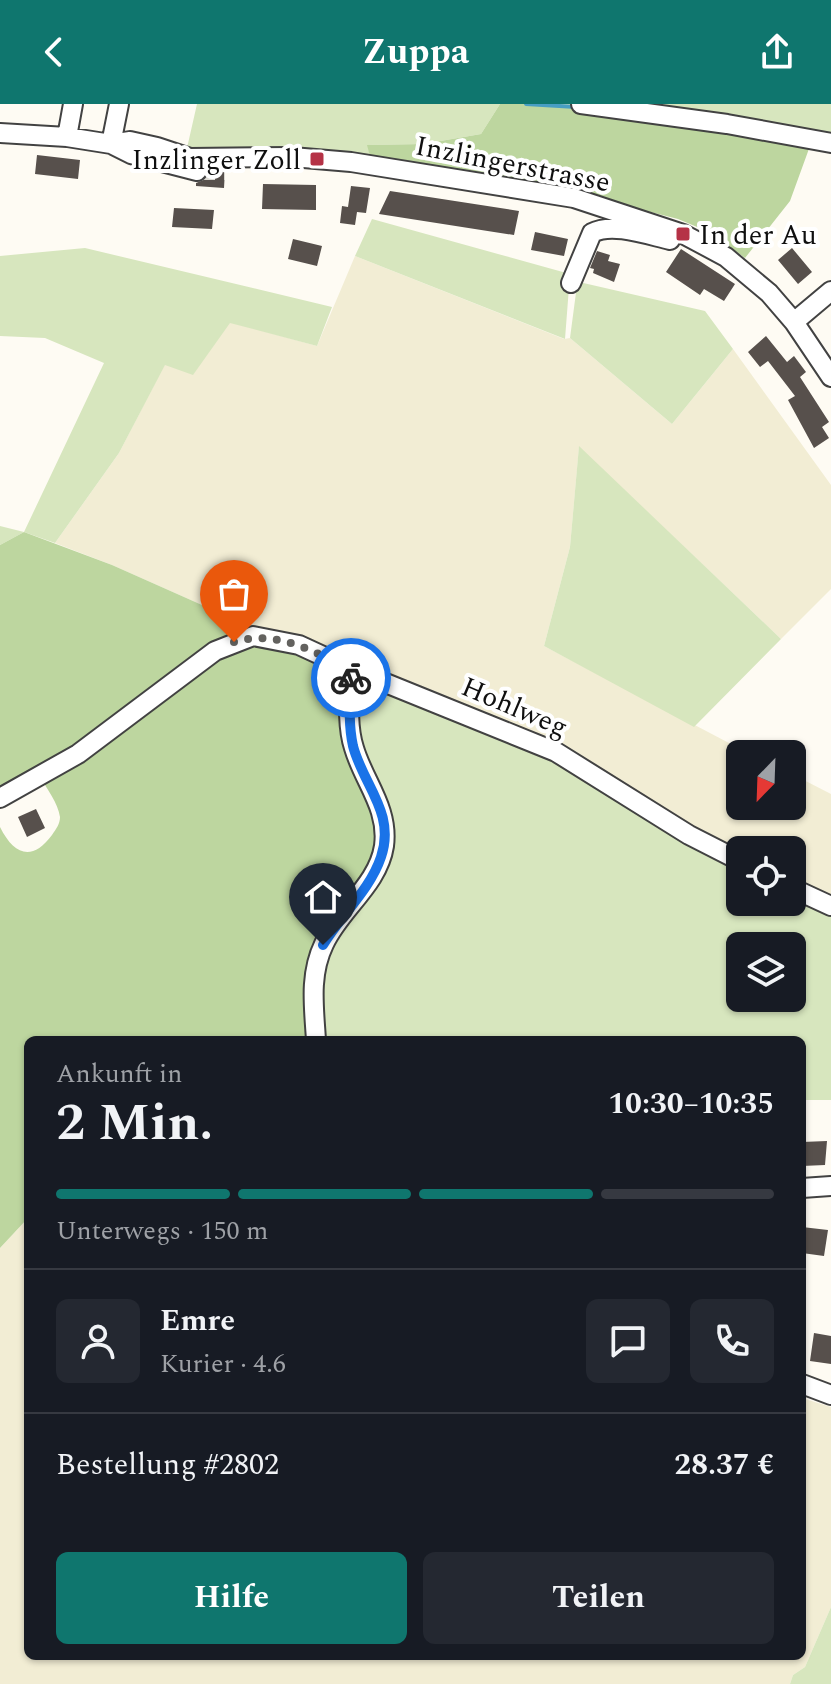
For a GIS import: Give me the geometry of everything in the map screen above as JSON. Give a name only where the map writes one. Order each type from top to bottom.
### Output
[{"type":"street","points":[[67,137],[73,104]]},
{"type":"street","points":[[111,144],[119,104]]},
{"type":"street","points":[[581,104],[727,124],[831,143]]},
{"type":"street","points":[[0,133],[67,137],[111,144],[131,154],[172,158],[197,171]]},
{"type":"street","name":"Inzlingerstrasse","points":[[225,171],[238,163],[264,157]]},
{"type":"street","name":"Inzlingerstrasse","points":[[172,158],[264,157],[366,164],[574,198],[617,211],[683,234],[726,257],[769,293],[794,322],[831,377]]},
{"type":"street","points":[[571,283],[592,233],[599,229],[688,243]]},
{"type":"street","points":[[794,322],[831,291]]},
{"type":"street","name":"Hohlweg","points":[[0,798],[78,754],[215,651],[253,636],[299,645],[556,752],[689,835],[726,854]]},
{"type":"street","points":[[316,1036],[312,983],[323,945],[376,868],[384,841],[383,814],[351,737],[351,669]]},
{"type":"street","points":[[806,894],[831,906]]},
{"type":"street","points":[[806,1188],[831,1186]]},
{"type":"street","points":[[806,1386],[831,1395]]},
{"type":"shaded area","points":[[355,256],[564,339],[570,338],[672,424],[733,349],[831,485],[831,589],[781,639],[579,447],[570,547],[544,646],[726,741],[726,820],[806,820],[806,781],[831,794],[831,902],[806,890],[806,836],[726,836],[726,851],[439,702],[264,627],[236,633],[229,617],[55,543],[119,453],[165,364],[193,374],[230,322],[317,346]]},
{"type":"shaded area","points":[[24,1222],[24,1660],[806,1660],[806,1399],[831,1407],[831,1607],[805,1667],[793,1675],[790,1684],[0,1684],[0,1248]]},
{"type":"green space","points":[[197,104],[500,104],[481,134],[423,144],[368,145],[371,160],[205,155],[187,148]]},
{"type":"green space","points":[[500,104],[560,104],[810,146],[790,201],[745,258],[709,232],[678,219],[607,201],[371,160],[367,145],[423,144],[481,134]]},
{"type":"green space","points":[[560,104],[831,104],[831,144],[726,132]]},
{"type":"green space","points":[[372,219],[570,274],[565,339],[355,256]]},
{"type":"green space","points":[[85,248],[332,307],[317,346],[230,323],[193,375],[165,365],[119,453],[55,543],[24,532],[104,363],[45,338],[0,336],[0,256]]},
{"type":"green space","points":[[579,282],[705,311],[733,349],[672,424],[570,338]]},
{"type":"green space","points":[[579,446],[781,639],[694,727],[544,646],[570,547]]},
{"type":"green space","points":[[0,526],[24,532],[0,545]]},
{"type":"green space","points":[[24,532],[112,565],[229,617],[237,634],[299,651],[343,670],[379,818],[377,858],[324,937],[313,1036],[24,1036],[24,1222],[0,1248],[0,827],[17,849],[30,852],[45,844],[59,824],[60,817],[55,801],[40,777],[0,798],[0,545]]},
{"type":"green space","points":[[362,682],[553,755],[726,855],[726,916],[806,916],[806,897],[831,909],[831,1100],[806,1100],[806,1036],[320,1036],[318,988],[361,752],[353,699]]},
{"type":"green space","points":[[831,1607],[831,1684],[790,1684],[793,1675],[805,1667]]},
{"type":"building","points":[[37,155],[80,160],[78,179],[35,174]]},
{"type":"building","points":[[209,170],[225,170],[224,188],[196,186],[196,183],[206,179]]},
{"type":"building","points":[[263,184],[316,185],[316,210],[262,209]]},
{"type":"building","points":[[351,186],[370,188],[366,213],[357,212],[355,225],[340,223],[342,206],[348,207]]},
{"type":"building","points":[[390,191],[519,211],[514,235],[379,214]]},
{"type":"building","points":[[174,208],[214,210],[212,229],[172,227]]},
{"type":"building","points":[[535,232],[568,239],[564,256],[531,250]]},
{"type":"building","points":[[293,239],[322,246],[317,266],[288,259]]},
{"type":"building","points":[[792,248],[812,272],[798,284],[778,260]]},
{"type":"building","points":[[681,249],[735,284],[724,301],[704,289],[700,295],[666,272]]},
{"type":"building","points":[[597,251],[610,255],[608,261],[620,264],[614,282],[593,273],[594,269],[590,268]]},
{"type":"building","points":[[766,336],[787,362],[794,356],[806,372],[800,377],[829,422],[822,427],[829,438],[814,448],[788,400],[795,396],[768,361],[760,367],[748,352]]},
{"type":"building","points":[[36,809],[45,828],[27,837],[18,817]]},
{"type":"building","points":[[827,1141],[825,1165],[806,1166],[806,1142]]},
{"type":"building","points":[[806,1227],[828,1230],[824,1256],[806,1254]]},
{"type":"building","points":[[814,1333],[831,1336],[831,1364],[810,1361]]},
{"type":"waterway","points":[[526,104],[576,107]]},
{"type":"tunnel","points":[[197,171],[225,171]]},
{"type":"way so far","points":[[234,642],[253,636],[299,645],[351,669],[351,678]]},
{"type":"place","name":"Inzlinger Zoll","points":[[317,159]]},
{"type":"place","name":"In der Au","points":[[683,234]]},
{"type":"route","points":[[323,945],[376,868],[384,841],[383,814],[354,749],[349,726],[351,678]]}]
